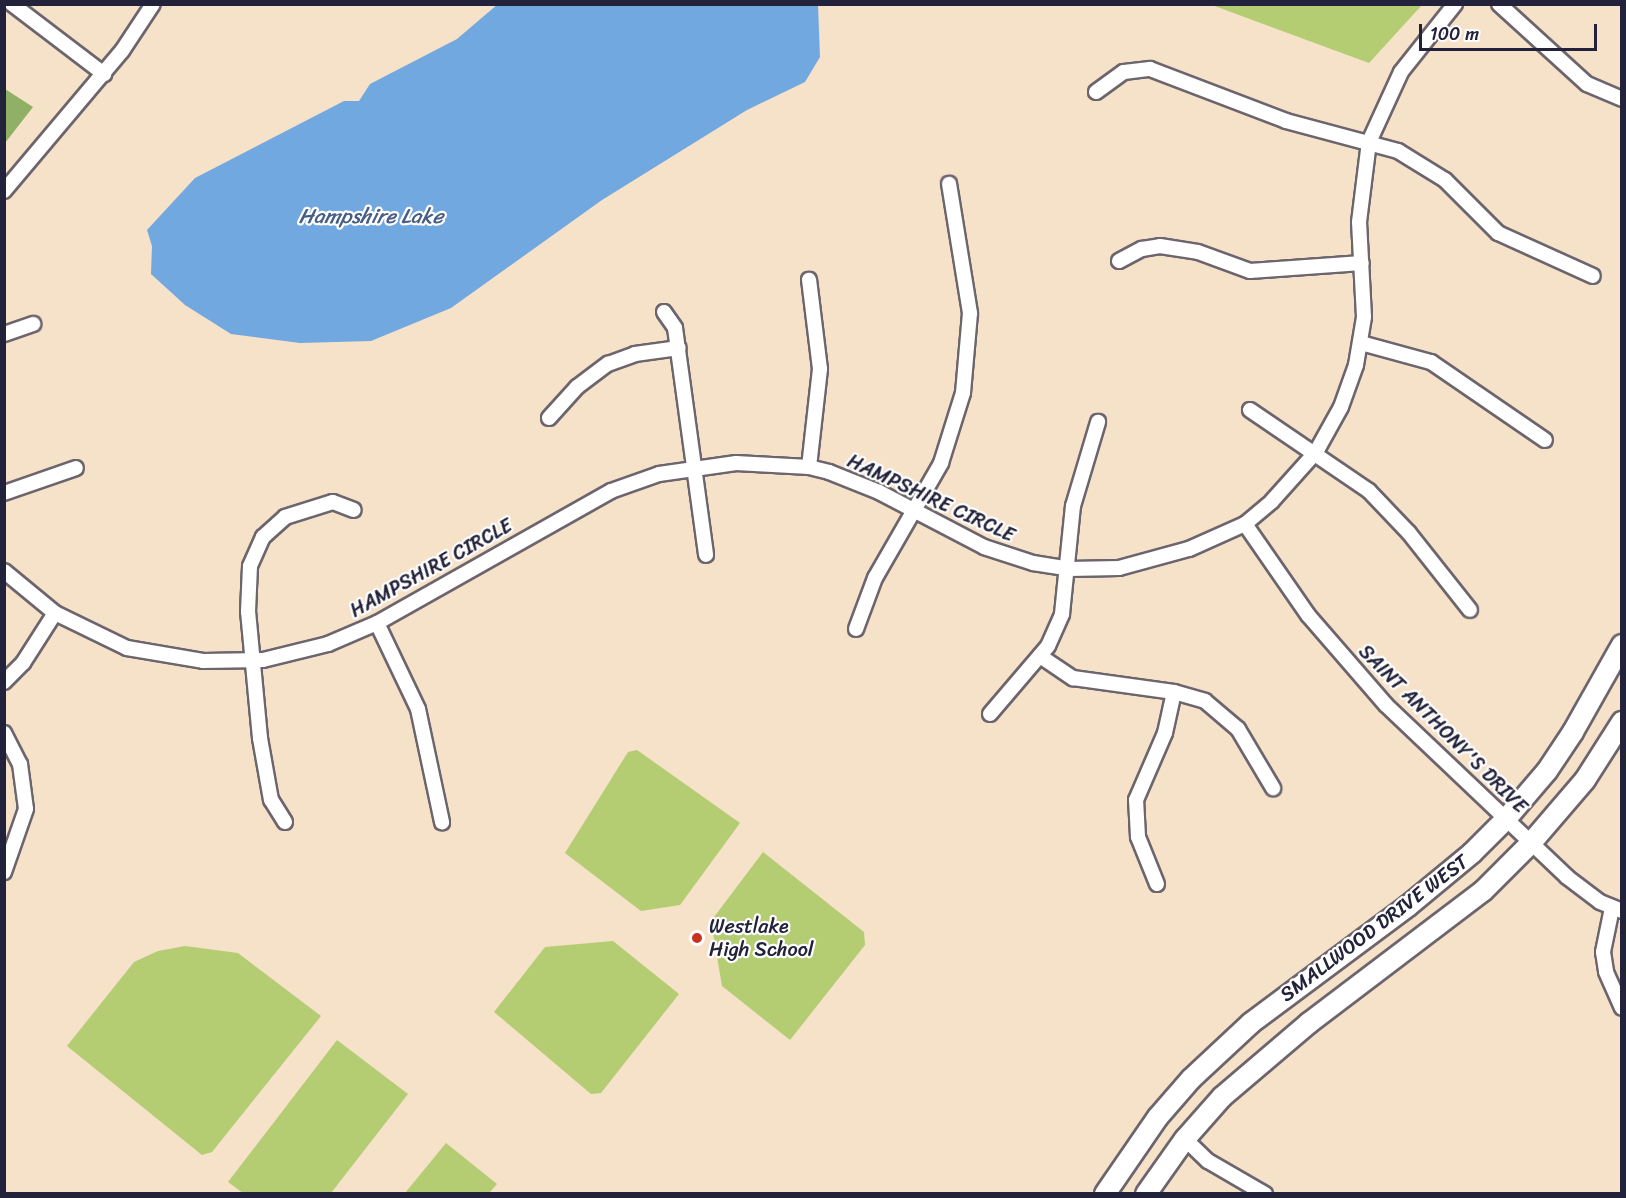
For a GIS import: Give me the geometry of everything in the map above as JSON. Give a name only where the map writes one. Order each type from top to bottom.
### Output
[{"type":"street","points":[[12,4],[104,74]]},
{"type":"street","points":[[4,191],[104,74],[153,4]]},
{"type":"street","name":"HAMPSHIRE CIRCLE","points":[[4,571],[55,613],[127,648],[164,657],[252,661],[321,646],[377,623],[611,490],[694,466],[753,462],[809,467],[861,484],[992,550],[1069,569],[1119,568],[1161,559],[1245,524],[1286,488],[1316,452],[1341,407],[1361,343],[1365,300],[1360,204],[1369,142],[1401,72],[1455,4]]},
{"type":"street","points":[[1499,4],[1587,84],[1622,99]]},
{"type":"street","points":[[1096,92],[1124,72],[1149,69],[1286,121],[1369,142],[1430,169],[1481,220],[1508,239],[1593,276]]},
{"type":"street","points":[[856,629],[874,578],[952,437],[970,351],[968,287],[950,184]]},
{"type":"street","points":[[1119,261],[1142,249],[1160,246],[1197,252],[1250,271],[1362,262]]},
{"type":"street","points":[[809,280],[819,348],[820,387],[809,467]]},
{"type":"street","points":[[664,312],[675,328],[679,348],[706,555]]},
{"type":"street","points":[[4,334],[33,324]]},
{"type":"street","points":[[1361,343],[1431,362],[1545,440]]},
{"type":"street","points":[[549,418],[577,387],[608,364],[635,354],[679,348]]},
{"type":"street","points":[[1250,410],[1316,452],[1386,507],[1470,610]]},
{"type":"street","points":[[990,714],[1040,657],[1062,614],[1069,569],[1073,506],[1098,422]]},
{"type":"street","points":[[4,493],[76,468]]},
{"type":"street","points":[[285,822],[274,808],[266,781],[252,661],[247,582],[263,537],[277,522],[297,512],[333,502],[354,510]]},
{"type":"street","name":"SAINT ANTHONY'S DRIVE","points":[[1245,524],[1308,615],[1360,678],[1578,887],[1617,909]]},
{"type":"street","points":[[4,682],[23,663],[55,613]]},
{"type":"street","points":[[377,623],[418,710],[442,822]]},
{"type":"street","name":"SMALLWOOD DRIVE WEST","points":[[1105,1194],[1158,1117],[1191,1079],[1243,1030],[1408,906],[1472,853],[1506,819],[1566,742],[1595,698],[1622,645]]},
{"type":"street","points":[[1040,657],[1066,675],[1082,681],[1174,692],[1205,701],[1228,718],[1245,738],[1273,788]]},
{"type":"street","points":[[1157,884],[1138,837],[1136,800],[1165,733],[1174,692]]},
{"type":"street","name":"SMALLWOOD DRIVE WEST","points":[[1146,1194],[1185,1139],[1222,1097],[1279,1046],[1474,897],[1531,843],[1585,780],[1622,722]]},
{"type":"street","points":[[4,733],[20,764],[26,801],[25,818],[4,872]]},
{"type":"street","points":[[1617,909],[1603,952],[1606,972],[1622,1008]]},
{"type":"street","points":[[1185,1139],[1208,1161],[1265,1194]]},
{"type":"green space","points":[[1212,5],[1422,5],[1369,63]]},
{"type":"green space","points":[[5,89],[33,107],[5,143]]},
{"type":"green space","points":[[637,750],[740,823],[680,905],[641,911],[565,853],[628,752]]},
{"type":"green space","points":[[763,852],[864,932],[865,945],[790,1040],[722,986],[711,921]]},
{"type":"green space","points":[[613,941],[679,994],[601,1093],[591,1094],[494,1012],[545,947]]},
{"type":"green space","points":[[185,946],[238,953],[321,1016],[212,1152],[202,1155],[67,1046],[134,962],[158,951]]},
{"type":"green space","points":[[337,1040],[408,1094],[331,1193],[243,1193],[228,1182]]},
{"type":"green space","points":[[446,1143],[497,1184],[489,1193],[405,1193]]},
{"type":"water","name":"Hampshire Lake","points":[[498,4],[818,5],[820,57],[805,82],[747,110],[602,200],[451,308],[371,341],[300,343],[231,334],[185,305],[151,274],[152,246],[147,230],[195,178],[344,101],[359,101],[370,84],[457,39]]},
{"type":"place","name":"Westlake High School","points":[[697,938]]}]
